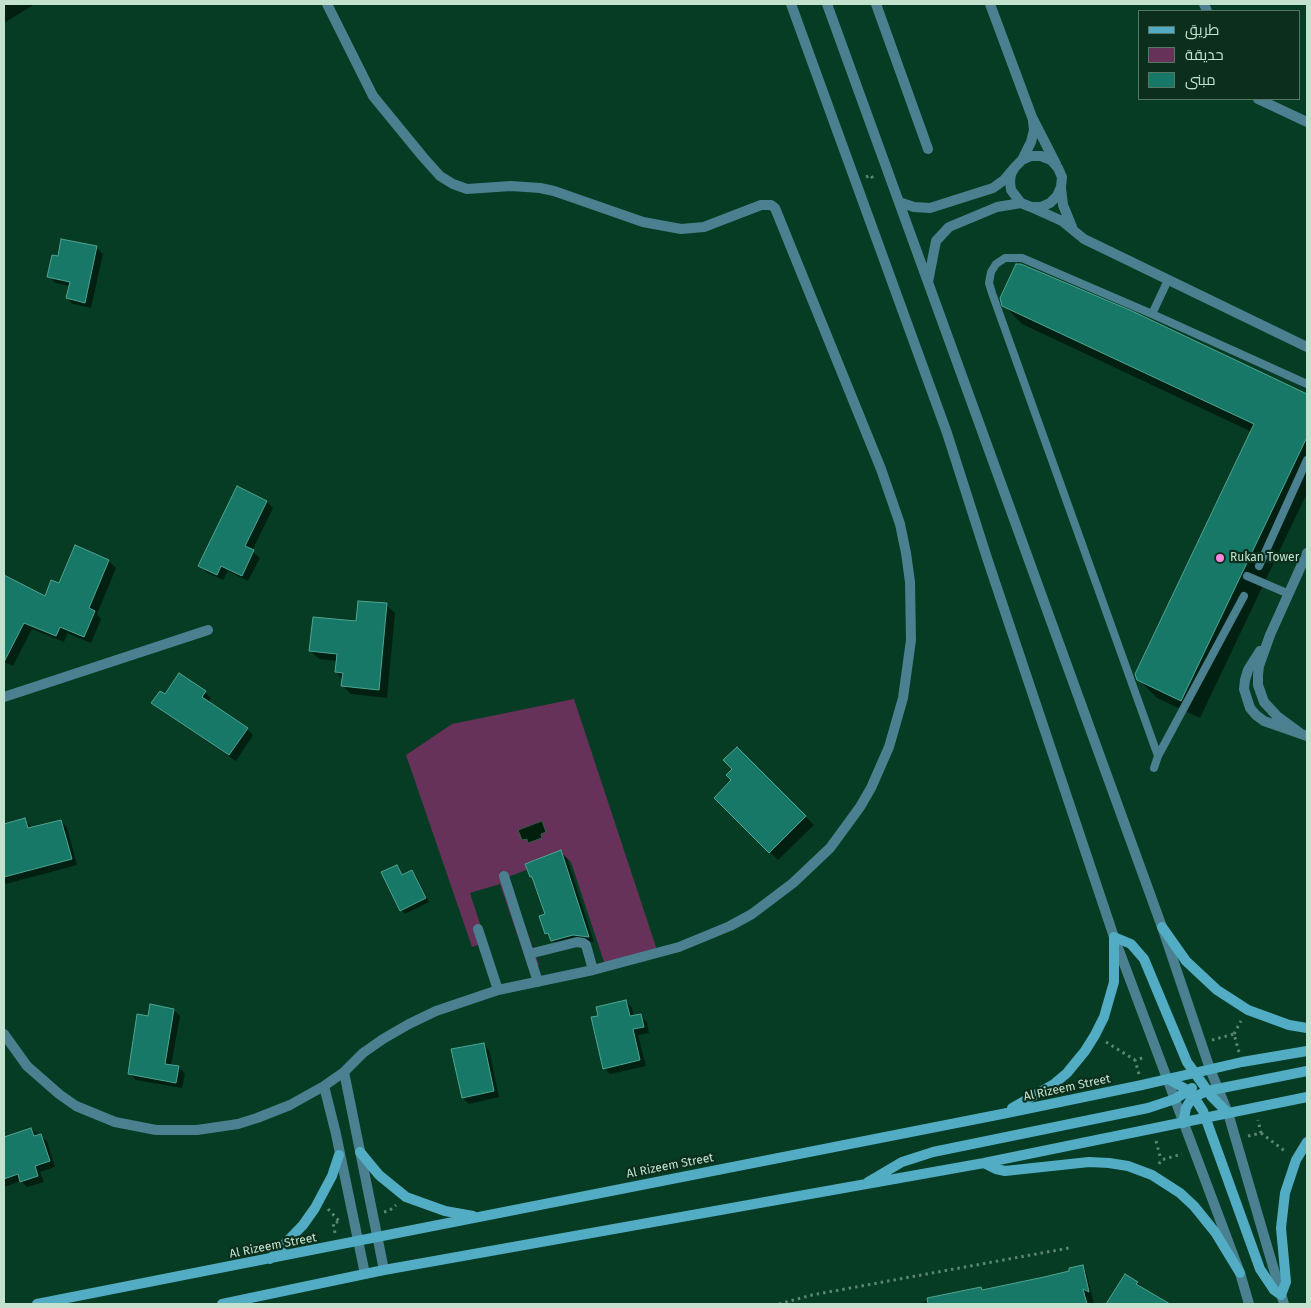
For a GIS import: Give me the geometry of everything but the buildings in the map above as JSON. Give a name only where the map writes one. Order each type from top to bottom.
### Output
[{"type":"street","points":[[4,1034],[27,1066],[58,1094],[76,1106],[96,1115],[115,1122],[156,1130],[190,1130],[238,1124],[276,1110],[324,1086],[344,1072],[363,1053],[409,1024],[465,1000],[498,990],[593,970],[679,947],[722,930],[752,914],[794,883],[830,848],[860,807],[874,782],[888,748],[903,698],[911,640],[910,582],[900,524],[882,469],[775,208],[771,205],[761,205],[704,228],[681,229],[643,222],[554,191],[540,188],[511,186],[467,189],[452,184],[440,176],[373,96],[327,4]]},
{"type":"street","points":[[791,4],[947,433],[993,577],[1114,937],[1240,1273],[1249,1304]]},
{"type":"street","points":[[827,4],[1162,927],[1210,1069],[1212,1090]]},
{"type":"street","points":[[876,4],[928,148]]},
{"type":"street","points":[[990,4],[1032,117],[1062,177],[1062,205],[1074,230]]},
{"type":"street","points":[[1260,100],[1307,122]]},
{"type":"street","points":[[1032,117],[1034,130],[1031,142],[1011,174],[1010,182],[1011,190],[1026,205],[1062,221],[1084,239],[1307,347]]},
{"type":"street","points":[[899,202],[922,209],[942,206],[993,188],[1004,180],[1018,163],[1031,156],[1041,156],[1051,160],[1058,168]]},
{"type":"street","points":[[928,283],[936,241],[949,227],[997,207],[1026,205],[1041,207],[1050,204],[1058,196],[1061,187]]},
{"type":"street","points":[[1304,734],[1270,710],[1260,694],[1258,684],[1259,666],[1270,635],[1307,553]]},
{"type":"street","points":[[4,697],[208,630]]},
{"type":"street","points":[[1270,635],[1248,670],[1244,689],[1246,699],[1256,716],[1264,721],[1304,734]]},
{"type":"street","points":[[504,876],[538,982]]},
{"type":"street","points":[[1162,927],[1186,961],[1217,990],[1248,1010],[1289,1025],[1307,1028]]},
{"type":"street","points":[[478,929],[498,990]]},
{"type":"street","points":[[1002,1114],[1054,1084],[1077,1063],[1095,1035],[1104,1017],[1114,982],[1114,937]]},
{"type":"street","points":[[1114,937],[1131,944],[1144,959],[1181,1048],[1197,1078],[1212,1090],[1228,1114],[1282,1300]]},
{"type":"street","points":[[529,954],[580,942],[586,945],[593,970]]},
{"type":"street","name":"Al Rizeem Street","points":[[37,1304],[378,1238],[1168,1080],[1197,1078],[1210,1069],[1307,1051]]},
{"type":"street","points":[[863,1185],[902,1162],[933,1152],[1148,1108],[1192,1094],[1307,1071]]},
{"type":"street","points":[[344,1072],[384,1270]]},
{"type":"street","points":[[1184,1123],[1186,1108],[1197,1078]]},
{"type":"street","points":[[1168,1080],[1192,1094],[1206,1118],[1260,1269],[1282,1300]]},
{"type":"street","points":[[324,1086],[364,1274]]},
{"type":"street","points":[[222,1304],[384,1270],[984,1163],[1307,1097]]},
{"type":"street","points":[[1282,1300],[1286,1282],[1281,1228],[1282,1211],[1285,1193],[1296,1160],[1307,1142]]},
{"type":"street","points":[[360,1152],[379,1175],[406,1197],[445,1211],[476,1217]]},
{"type":"street","points":[[270,1259],[303,1225],[316,1208],[332,1176],[339,1155]]},
{"type":"street","points":[[984,1163],[1005,1171],[1089,1162],[1109,1163],[1128,1166],[1152,1175],[1180,1193],[1194,1206],[1215,1232],[1240,1273]]},
{"type":"lane","points":[[1158,756],[992,293],[989,283],[991,272],[996,264],[1005,258],[1022,258],[1307,384]]},
{"type":"lane","points":[[1152,314],[1168,280]]},
{"type":"lane","points":[[1259,566],[1307,460]]},
{"type":"lane","points":[[1247,576],[1289,594]]},
{"type":"lane","points":[[1154,768],[1158,756],[1244,596]]},
{"type":"path","points":[[855,182],[871,175],[873,179],[888,173]]},
{"type":"path","points":[[1095,1035],[1135,1060]]},
{"type":"path","points":[[1261,1133],[1296,1160]]},
{"type":"path","points":[[779,1304],[812,1295],[1069,1248]]},
{"type":"green space","points":[[574,699],[658,953],[605,965],[571,862],[562,854],[526,867],[526,870],[508,877],[539,965],[528,967],[500,884],[470,893],[486,942],[472,947],[406,755],[452,724]]},
{"type":"shaded area","points":[[542,821],[546,832],[541,834],[542,838],[528,843],[527,839],[522,840],[518,830]]},
{"type":"place","name":"Rukan Tower","points":[[1220,558]]}]
